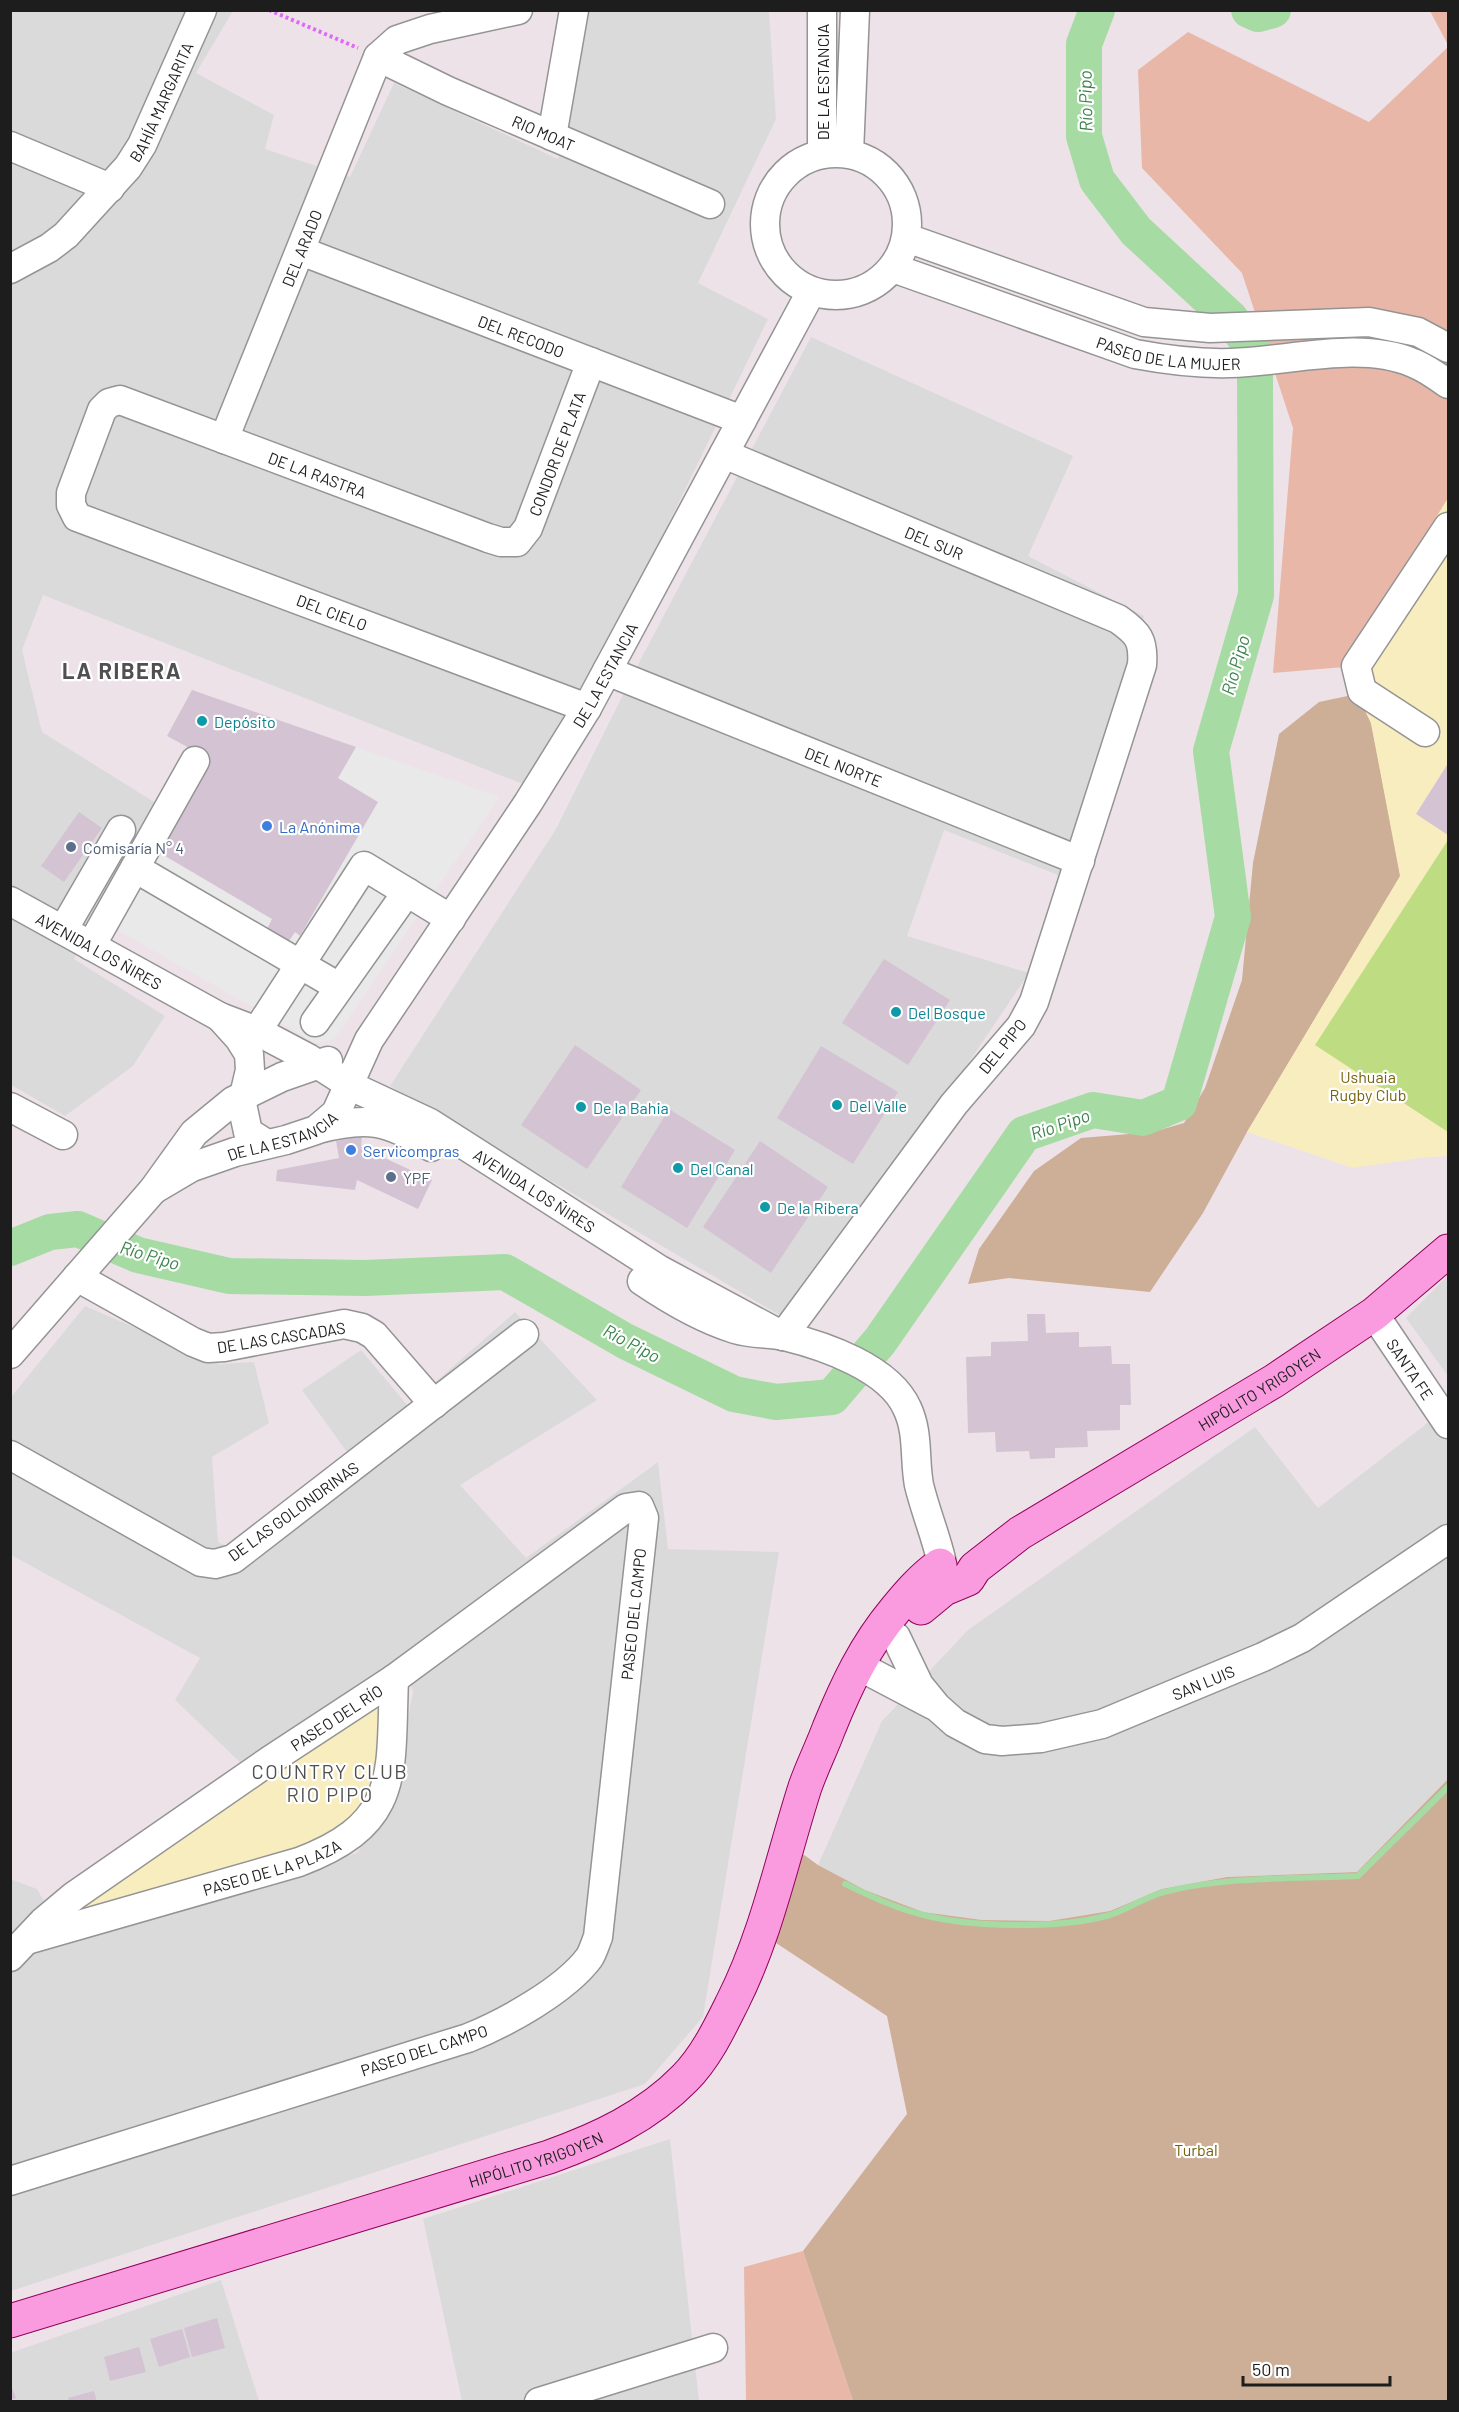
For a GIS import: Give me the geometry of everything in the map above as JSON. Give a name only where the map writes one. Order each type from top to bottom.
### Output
[{"type":"main road","name":"HIPÓLITO YRIGOYEN","points":[[10,2320],[549,2157],[596,2139],[633,2120],[658,2102],[686,2077],[708,2048],[746,1974],[775,1892],[806,1785],[829,1730],[863,1668],[876,1632],[914,1587],[956,1562],[1002,1545],[1274,1381],[1374,1314],[1449,1251]]},
{"type":"main road","name":"HIPÓLITO YRIGOYEN","points":[[863,1668],[931,1599],[956,1562]]},
{"type":"street","name":"BAHÍA MARGARITA","points":[[10,269],[49,248],[66,235],[110,188],[142,145],[202,10]]},
{"type":"street","points":[[378,57],[397,40],[430,29],[518,10]]},
{"type":"street","points":[[552,136],[574,10]]},
{"type":"street","name":"DE LA ESTANCIA","points":[[822,10],[835,154]]},
{"type":"street","name":"DE LA ESTANCIA","points":[[835,154],[855,10]]},
{"type":"street","name":"RIO MOAT","points":[[378,57],[448,92],[710,204]]},
{"type":"street","name":"DEL ARADO","points":[[224,439],[378,57]]},
{"type":"street","points":[[10,146],[110,188]]},
{"type":"street","points":[[835,154],[870,161],[888,175],[901,194],[907,216],[907,238],[902,254],[893,268],[876,283],[856,293],[833,296],[811,292],[791,280],[776,263],[766,242],[765,219],[770,196],[782,177],[800,162],[835,154]]},
{"type":"street","name":"PASEO DE LA MUJER","points":[[907,238],[1144,321],[1210,328],[1369,322],[1418,332],[1449,348]]},
{"type":"street","name":"DEL RECODO","points":[[300,251],[742,420]]},
{"type":"street","name":"PASEO DE LA MUJER","points":[[893,268],[1135,354],[1167,360],[1231,363],[1349,353],[1386,356],[1412,362],[1449,384]]},
{"type":"street","name":"DE LA ESTANCIA","points":[[146,1198],[192,1167],[235,1152],[316,1130],[336,1113],[369,1040],[528,803],[587,708],[811,292]]},
{"type":"street","name":"CONDOR DE PLATA","points":[[517,542],[528,528],[591,362]]},
{"type":"street","name":"DE LA RASTRA","points":[[77,517],[70,505],[71,493],[102,410],[109,403],[120,400],[488,538],[517,542]]},
{"type":"street","name":"DEL SUR","points":[[724,454],[1118,619],[1140,638]]},
{"type":"street","name":"DEL CIELO","points":[[77,517],[587,708]]},
{"type":"street","points":[[1425,732],[1362,691],[1356,666],[1449,527]]},
{"type":"street","name":"DEL PIPO","points":[[783,1336],[954,1104],[1021,1026],[1034,1002],[1142,665],[1143,649],[1140,638]]},
{"type":"street","name":"DEL NORTE","points":[[607,671],[1080,861]]},
{"type":"street","points":[[91,945],[195,761]]},
{"type":"street","points":[[63,930],[121,830]]},
{"type":"street","points":[[257,1030],[364,866],[451,919]]},
{"type":"street","points":[[135,868],[339,987]]},
{"type":"street","points":[[315,1022],[406,892]]},
{"type":"street","name":"AVENIDA LOS ÑIRES","points":[[10,901],[220,1017],[257,1030],[349,1085],[430,1123],[486,1170],[648,1285],[705,1318],[736,1330],[783,1336],[817,1346],[857,1362],[887,1384],[900,1396],[907,1408],[916,1441],[919,1481],[924,1504],[956,1562]]},
{"type":"street","name":"AVENIDA LOS ÑIRES","points":[[220,1017],[240,1038],[249,1054],[250,1070],[242,1104],[243,1119],[248,1132],[267,1144]]},
{"type":"street","name":"DE LA ESTANCIA","points":[[10,1354],[146,1198],[194,1133],[214,1114],[244,1095],[316,1064],[352,1054],[369,1040]]},
{"type":"street","points":[[10,1107],[63,1135]]},
{"type":"street","name":"AVENIDA LOS ÑIRES","points":[[316,1130],[347,1122],[374,1122],[416,1138],[486,1170]]},
{"type":"street","name":"DE LAS CASCADAS","points":[[77,1277],[193,1342],[208,1348],[344,1324],[362,1328],[374,1335],[434,1404]]},
{"type":"street","name":"SANTA FE","points":[[1374,1314],[1449,1424]]},
{"type":"street","name":"DE LAS GOLONDRINAS","points":[[10,1455],[201,1562],[215,1564],[233,1559],[524,1334]]},
{"type":"street","name":"PASEO DEL RÍO","points":[[18,1949],[74,1896],[269,1761],[394,1679],[626,1508],[639,1506]]},
{"type":"street","name":"PASEO DEL CAMPO","points":[[11,2181],[468,2038],[489,2030],[515,2015],[577,1971],[590,1956],[598,1937],[644,1518],[639,1506]]},
{"type":"street","name":"SAN LUIS","points":[[863,1668],[937,1707],[969,1732],[985,1739],[1002,1741],[1041,1738],[1102,1724],[1263,1657],[1302,1638],[1449,1539]]},
{"type":"street","name":"SAN LUIS","points":[[896,1636],[919,1685],[937,1707]]},
{"type":"street","name":"PASEO DE LA PLAZA","points":[[18,1949],[299,1862],[322,1854],[349,1838],[380,1804],[388,1782],[394,1679]]},
{"type":"street","points":[[539,2402],[713,2348]]},
{"type":"path","points":[[269,10],[378,57]]},
{"type":"shaded area","points":[[11,11],[233,11],[196,73],[274,115],[265,149],[350,177],[394,83],[558,159],[572,106],[589,11],[769,11],[776,119],[698,283],[768,319],[624,615],[528,786],[43,595],[22,650],[42,732],[159,805],[95,916],[74,959],[165,1016],[133,1066],[65,1116],[11,1085]]},
{"type":"shaded area","points":[[1430,11],[1448,11],[1448,45]]},
{"type":"shaded area","points":[[1188,32],[1369,122],[1448,47],[1448,500],[1356,666],[1273,673],[1293,428],[1242,273],[1142,168],[1138,70]]},
{"type":"shaded area","points":[[811,337],[1073,456],[1028,556],[1144,616],[1063,877],[944,830],[907,936],[1029,973],[793,1323],[390,1086],[556,829],[644,653]]},
{"type":"shaded area","points":[[356,747],[499,797],[334,1039],[316,1043],[95,917],[155,851],[272,919],[267,929],[289,941],[295,932],[300,935],[378,802],[338,778]]},
{"type":"shaded area","points":[[1448,1275],[1448,1376],[1406,1318]]},
{"type":"shaded area","points":[[85,1306],[219,1364],[254,1362],[269,1423],[212,1457],[218,1542],[230,1548],[347,1452],[302,1390],[361,1350],[408,1406],[515,1312],[597,1400],[460,1485],[526,1558],[658,1462],[668,1549],[779,1552],[703,2017],[645,2084],[11,2291],[10,1879],[37,1889],[69,1944],[357,1853],[394,1801],[413,1691],[407,1679],[244,1766],[175,1700],[200,1658],[11,1555],[11,1397]]},
{"type":"shaded area","points":[[1448,1407],[1448,1779],[1357,1872],[1227,1877],[1162,1889],[1110,1911],[1049,1921],[982,1920],[923,1912],[865,1890],[818,1865],[882,1721],[968,1630],[1255,1427],[1318,1508]]},
{"type":"shaded area","points":[[670,2139],[699,2401],[462,2401],[423,2219]]},
{"type":"shaded area","points":[[803,2251],[853,2401],[746,2401],[744,2267]]},
{"type":"shaded area","points":[[221,2280],[259,2401],[11,2401],[10,2353]]},
{"type":"green space","name":"Ushuaia Rugby Club","points":[[1448,498],[1448,1156],[1353,1168],[1247,1132],[1400,876],[1371,723],[1344,666]]},
{"type":"green space","points":[[1357,694],[1371,723],[1401,876],[1247,1132],[1203,1213],[1150,1292],[1009,1278],[968,1284],[979,1249],[1034,1171],[1081,1138],[1153,1132],[1184,1123],[1205,1088],[1242,980],[1253,863],[1279,734],[1319,702]]},
{"type":"green space","points":[[1448,840],[1448,1132],[1315,1045]]},
{"type":"green space","points":[[379,1703],[379,1767],[363,1806],[331,1839],[61,1922],[77,1909]]},
{"type":"green space","name":"Turbal","points":[[1448,1779],[1448,2401],[853,2401],[803,2251],[907,2114],[887,2016],[761,1933],[789,1844],[818,1865],[865,1890],[923,1912],[982,1920],[1049,1921],[1110,1911],[1162,1889],[1227,1877],[1357,1872]]},
{"type":"building","name":"La Anónima","points":[[192,690],[356,747],[338,778],[378,802],[300,936],[295,932],[289,941],[267,929],[272,919],[155,850],[208,758],[167,736]]},
{"type":"building","points":[[1448,766],[1448,835],[1416,814]]},
{"type":"building","name":"Comisaría N° 4","points":[[79,812],[102,828],[64,882],[41,866]]},
{"type":"building","name":"Del Bosque","points":[[884,959],[950,1000],[908,1065],[842,1023]]},
{"type":"building","name":"De la Bahia","points":[[575,1045],[641,1090],[587,1169],[521,1125]]},
{"type":"building","name":"Del Valle","points":[[821,1046],[898,1092],[853,1164],[777,1118]]},
{"type":"building","name":"Del Canal","points":[[669,1109],[735,1150],[687,1228],[621,1187]]},
{"type":"building","points":[[362,1136],[361,1147],[432,1180],[418,1209],[357,1180],[355,1190],[276,1181],[277,1170],[339,1158],[336,1141]]},
{"type":"building","name":"De la Ribera","points":[[760,1141],[828,1187],[771,1273],[703,1227]]},
{"type":"building","points":[[1027,1314],[1045,1314],[1046,1333],[1079,1332],[1079,1347],[1111,1346],[1112,1364],[1130,1364],[1131,1405],[1120,1405],[1120,1430],[1087,1431],[1088,1447],[1055,1448],[1055,1458],[1030,1459],[1029,1451],[996,1452],[995,1432],[968,1433],[966,1357],[991,1356],[991,1342],[1028,1341]]},
{"type":"building","points":[[217,2318],[225,2348],[192,2357],[184,2328]]},
{"type":"building","points":[[182,2329],[190,2357],[159,2367],[150,2339]]},
{"type":"building","points":[[139,2347],[146,2372],[110,2381],[104,2357]]},
{"type":"building","points":[[10,2383],[16,2398],[10,2400]]},
{"type":"building","points":[[94,2391],[97,2402],[69,2402],[68,2398]]},
{"type":"waterway","name":"Río Pipo","points":[[10,1248],[50,1232],[78,1229],[138,1255],[229,1276],[365,1278],[505,1272],[625,1341],[734,1394],[776,1402],[832,1397],[880,1341],[1024,1134],[1093,1110],[1143,1118],[1179,1103],[1233,917],[1211,751],[1256,595],[1255,373],[1252,347],[1230,318],[1136,231],[1097,180],[1084,136],[1084,44],[1097,10]]},
{"type":"waterway","name":"Río Pipo","points":[[1249,10],[1258,14],[1273,10]]},
{"type":"waterway","points":[[845,1884],[901,1908],[941,1919],[1015,1925],[1090,1920],[1110,1915],[1157,1894],[1212,1883],[1358,1876],[1448,1787]]},
{"type":"place","name":"Depósito","points":[[202,721]]},
{"type":"place","name":"La Anónima","points":[[267,826]]},
{"type":"place","name":"Comisaría N° 4","points":[[71,847]]},
{"type":"place","name":"Del Bosque","points":[[896,1012]]},
{"type":"place","name":"Del Valle","points":[[837,1105]]},
{"type":"place","name":"De la Bahia","points":[[581,1107]]},
{"type":"place","name":"Servicompras","points":[[351,1150]]},
{"type":"place","name":"Del Canal","points":[[678,1168]]},
{"type":"place","name":"YPF","points":[[391,1177]]},
{"type":"place","name":"De la Ribera","points":[[765,1207]]},
{"type":"district","name":"LA RIBERA","points":[[122,670]]},
{"type":"district","name":"COUNTRY CLUB RIO PIPO","points":[[330,1782]]}]
